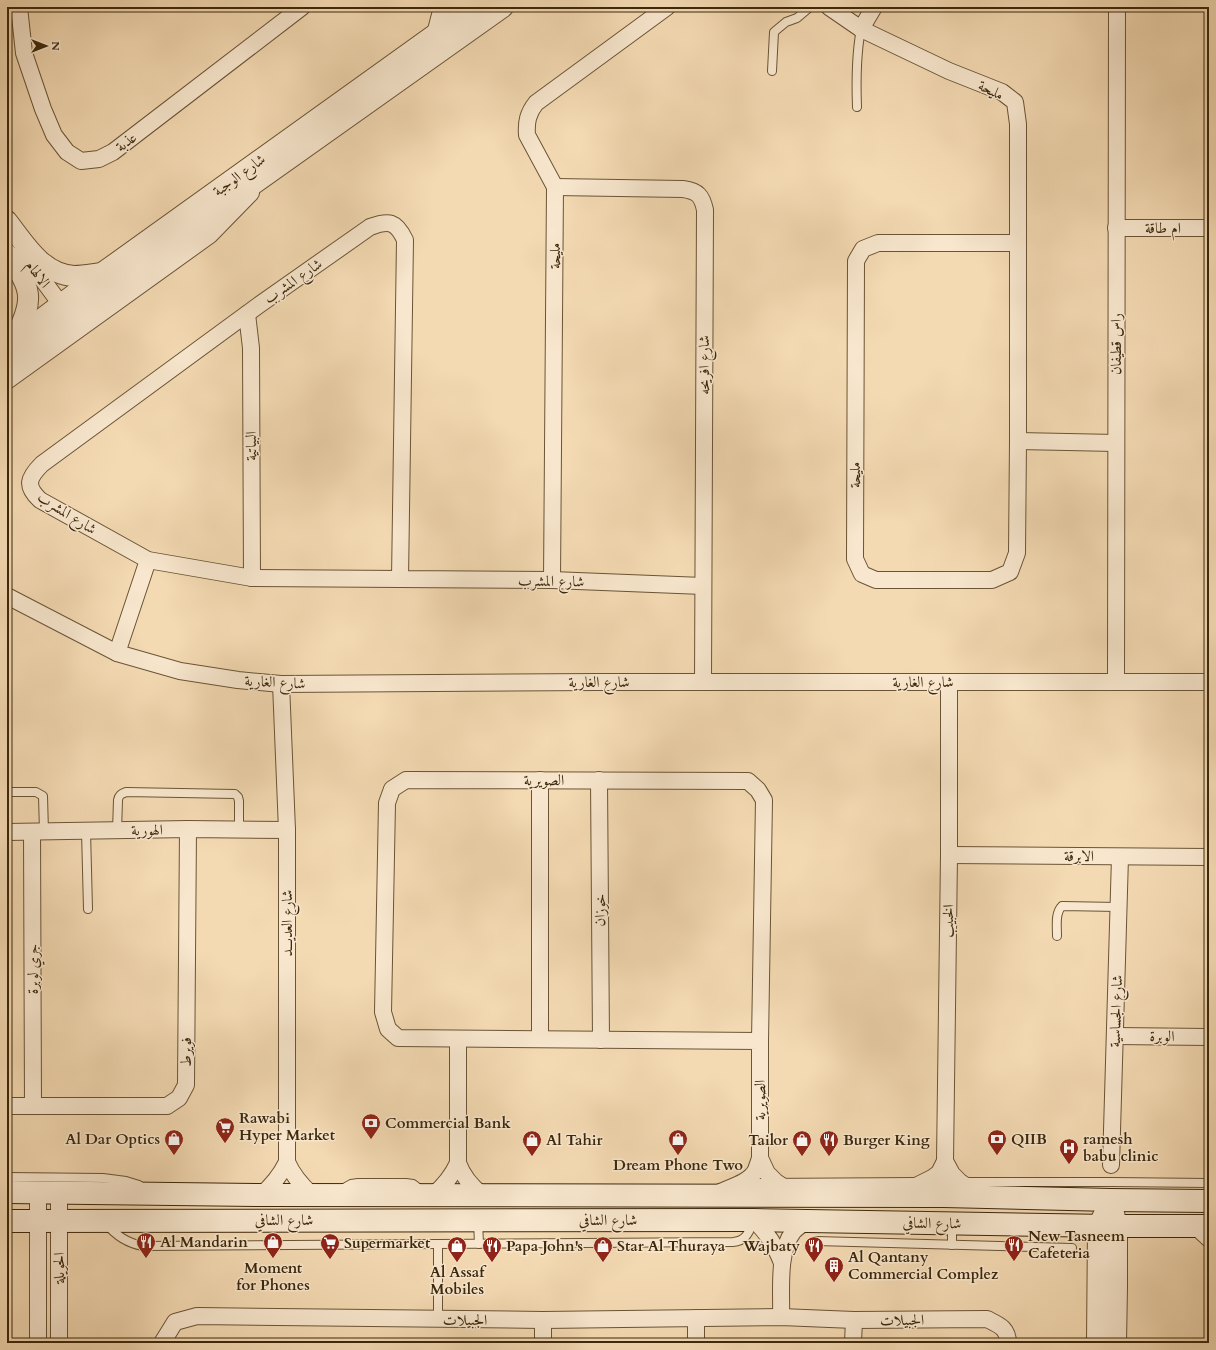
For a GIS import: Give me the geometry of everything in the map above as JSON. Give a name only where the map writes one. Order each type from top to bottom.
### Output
[{"type":"main road","name":"شارع الشافي","points":[[7,1192],[312,1196],[482,1195],[983,1197],[1111,1191],[1209,1201]]},
{"type":"main road","name":"شارع الشافي","points":[[7,1221],[808,1220],[1108,1226],[1204,1230]]},
{"type":"street","name":"عذبة","points":[[18,7],[24,53],[43,109],[54,135],[67,152],[81,161],[99,159],[113,152],[302,7]]},
{"type":"street","points":[[435,34],[442,7]]},
{"type":"street","name":"شارع الوجبة","points":[[7,364],[102,273],[472,7]]},
{"type":"street","name":"شارع الوجبة","points":[[11,342],[61,313],[267,175],[503,7]]},
{"type":"street","name":"مليحة","points":[[552,580],[555,187],[527,135],[527,126],[531,110],[536,103],[667,7]]},
{"type":"street","name":"مليحة","points":[[829,7],[861,29],[949,71],[1002,92],[1015,102],[1018,124],[1017,554],[1010,572],[992,580],[876,580],[862,574],[855,559],[856,261],[863,249],[878,243],[1017,243]]},
{"type":"street","points":[[861,29],[874,7]]},
{"type":"street","name":"راس قطيفان","points":[[1116,682],[1117,7]]},
{"type":"street","name":"شارع الوجبة","points":[[7,381],[210,235],[267,175]]},
{"type":"street","name":"شارع افريحه","points":[[555,187],[683,189],[692,190],[700,195],[703,202],[705,210],[703,682]]},
{"type":"street","points":[[7,221],[38,260],[46,267],[64,275],[75,276],[102,273]]},
{"type":"street","name":"شارع المشرب","points":[[400,579],[406,240],[400,230],[392,223],[381,223],[370,227],[247,314],[42,464],[34,472],[30,482],[32,493],[40,500],[148,560],[252,578],[400,579],[552,580],[703,586]]},
{"type":"street","name":"ام طاقة","points":[[1116,228],[1209,227],[1209,235]]},
{"type":"street","name":"الالهام","points":[[7,232],[61,313]]},
{"type":"street","name":"الالهام","points":[[7,247],[61,313]]},
{"type":"street","points":[[7,254],[20,272],[25,282],[28,294],[26,315],[11,342]]},
{"type":"street","name":"البياتية","points":[[247,314],[251,348],[252,578]]},
{"type":"street","points":[[1018,441],[1116,443]]},
{"type":"street","points":[[117,653],[148,560]]},
{"type":"street","name":"شارع الغارية","points":[[7,596],[117,653],[180,671],[238,680],[281,684],[597,682],[1209,682]]},
{"type":"street","name":"الخبيب","points":[[945,1161],[949,855],[949,682]]},
{"type":"street","name":"شارع العديـــد","points":[[281,684],[287,830],[287,1162],[293,1175],[301,1186],[312,1196]]},
{"type":"street","name":"الصويرية","points":[[710,1196],[741,1183],[755,1171],[760,1158],[760,1041],[764,800],[758,790],[748,781],[599,780],[406,780],[392,789],[387,803],[383,1012],[388,1029],[398,1038],[760,1041]]},
{"type":"street","points":[[540,780],[540,1040]]},
{"type":"street","name":"خوزان","points":[[599,780],[601,1040]]},
{"type":"street","name":"الهورية","points":[[7,832],[188,829],[287,830]]},
{"type":"street","name":"فويرط","points":[[7,1106],[167,1106],[179,1098],[186,1085],[188,829]]},
{"type":"street","name":"جري لوبرة","points":[[33,1106],[38,832]]},
{"type":"street","name":"الابرقة","points":[[949,855],[1209,857]]},
{"type":"street","name":"شارع الجساسية","points":[[1111,1165],[1120,857]]},
{"type":"street","name":"الوبرة","points":[[1115,1036],[1209,1037]]},
{"type":"street","points":[[458,1039],[458,1163],[462,1174],[472,1187],[482,1195]]},
{"type":"street","name":"الصويرية","points":[[760,1158],[767,1173],[776,1182],[797,1196]]},
{"type":"street","points":[[945,1161],[952,1174],[960,1182],[983,1197]]},
{"type":"street","name":"شارع الشافي","points":[[895,1196],[932,1178],[938,1173],[945,1161]]},
{"type":"street","points":[[261,1195],[272,1186],[287,1162]]},
{"type":"street","points":[[429,1195],[443,1187],[453,1174],[458,1163]]},
{"type":"street","points":[[1097,1343],[1111,1191]]},
{"type":"street","name":"الحويلة","points":[[49,1192],[49,1221],[58,1343]]},
{"type":"street","points":[[754,1220],[767,1232],[776,1248],[782,1264]]},
{"type":"street","points":[[782,1317],[782,1264],[785,1247],[794,1231],[808,1220]]},
{"type":"street","name":"الحويلة","points":[[38,1343],[49,1221]]},
{"type":"street","points":[[1108,1226],[1117,1286],[1116,1343]]},
{"type":"street","name":"الجبيلات","points":[[162,1343],[175,1322],[197,1316],[438,1320],[782,1317],[854,1320],[988,1319],[1003,1327],[1008,1338],[1008,1343]]},
{"type":"street","points":[[696,1318],[696,1343]]},
{"type":"street","points":[[542,1343],[543,1320]]},
{"type":"street","points":[[853,1343],[854,1320]]},
{"type":"lane","points":[[772,71],[774,32],[786,22],[797,18],[810,7]]},
{"type":"lane","points":[[857,107],[856,63],[857,47],[861,29]]},
{"type":"lane","points":[[7,792],[36,792],[43,796],[38,832]]},
{"type":"lane","points":[[117,831],[118,800],[122,794],[126,792],[235,794],[239,801],[239,830]]},
{"type":"lane","points":[[86,831],[88,909]]},
{"type":"lane","points":[[1057,936],[1058,913],[1062,906],[1118,907]]},
{"type":"lane","points":[[7,1177],[114,1179],[137,1184],[158,1194]]},
{"type":"lane","points":[[741,1183],[960,1182],[1111,1191],[1209,1183]]},
{"type":"lane","points":[[102,1220],[120,1237],[143,1246],[738,1242],[746,1238],[754,1220]]},
{"type":"lane","points":[[478,1220],[479,1244]]},
{"type":"lane","points":[[952,1223],[952,1245]]},
{"type":"lane","points":[[816,1241],[1072,1248]]},
{"type":"lane","points":[[438,1244],[438,1320]]},
{"type":"place","name":"Commercial Bank","points":[[371,1140]]},
{"type":"place","name":"Rawabi Hyper Market","points":[[225,1144]]},
{"type":"place","name":"Al Dar Optics","points":[[174,1156]]},
{"type":"place","name":"Dream Phone Two","points":[[678,1156]]},
{"type":"place","name":"QIIB","points":[[997,1156]]},
{"type":"place","name":"Al Tahir","points":[[532,1157]]},
{"type":"place","name":"Tailor","points":[[802,1157]]},
{"type":"place","name":"Burger King","points":[[829,1157]]},
{"type":"place","name":"ramesh babu clinic","points":[[1069,1165]]},
{"type":"place","name":"Al Mandarin","points":[[146,1259]]},
{"type":"place","name":"Moment for Phones","points":[[273,1259]]},
{"type":"place","name":"Supermarket","points":[[330,1260]]},
{"type":"place","name":"New Tasneem Cafeteria","points":[[1014,1262]]},
{"type":"place","name":"Al Assaf Mobiles","points":[[457,1263]]},
{"type":"place","name":"Papa John's","points":[[492,1263]]},
{"type":"place","name":"Star Al Thuraya","points":[[603,1263]]},
{"type":"place","name":"Wajbaty","points":[[814,1263]]},
{"type":"place","name":"Al Qantany Commercial Complez","points":[[834,1283]]}]
